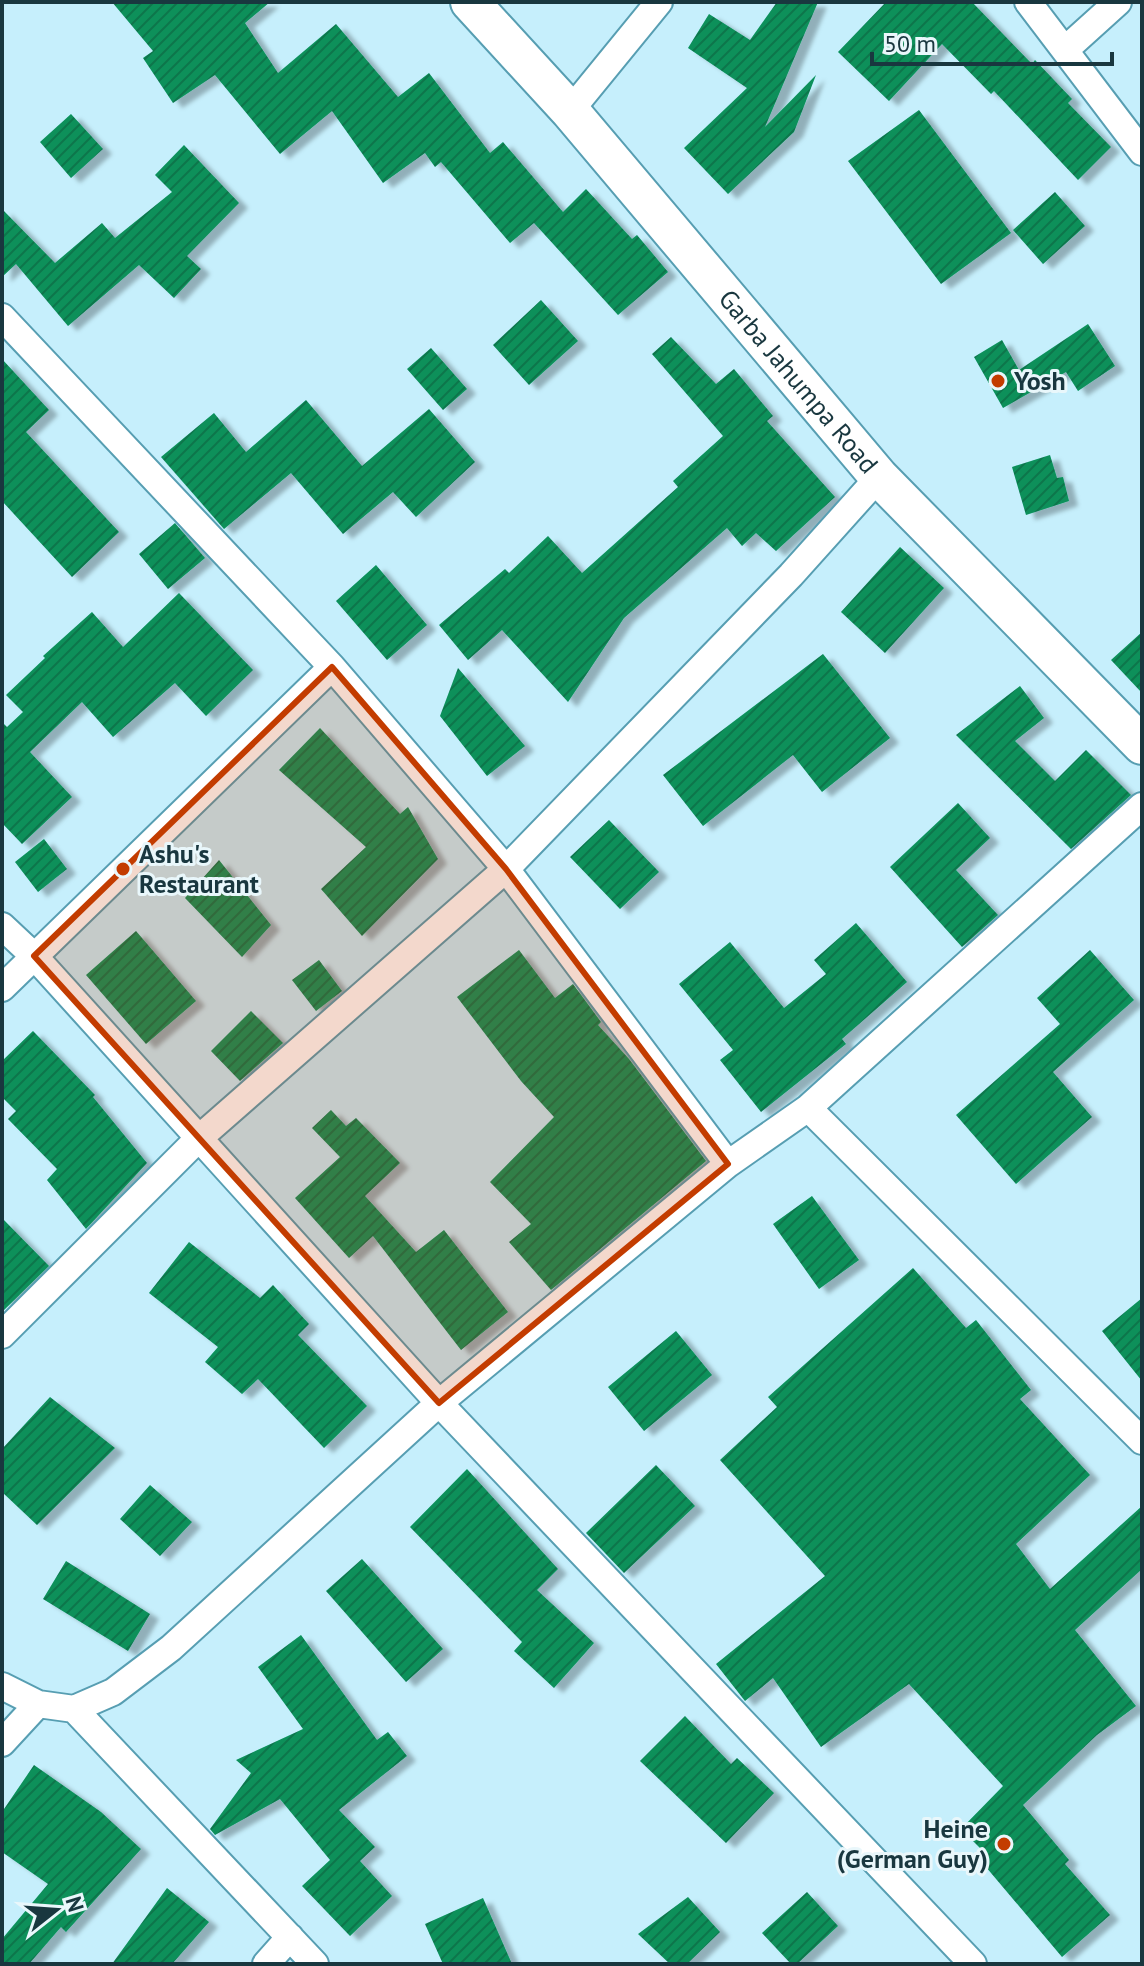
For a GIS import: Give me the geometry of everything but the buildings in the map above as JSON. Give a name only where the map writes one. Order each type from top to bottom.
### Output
[{"type":"street","name":"Garba Jahumpa Road","points":[[470,2],[570,111],[879,477],[1142,745]]},
{"type":"street","points":[[570,111],[659,2]]},
{"type":"street","points":[[1028,2],[1142,152]]},
{"type":"street","points":[[1066,49],[1118,2]]},
{"type":"street","points":[[2,317],[332,667],[506,869],[728,1164]]},
{"type":"street","points":[[2,1335],[197,1140],[506,869],[791,575],[879,477]]},
{"type":"street","points":[[2,988],[332,667]]},
{"type":"street","points":[[2,1686],[38,1704],[74,1709],[113,1692],[171,1648],[439,1403],[728,1164],[808,1108],[1142,806]]},
{"type":"street","points":[[2,926],[34,956],[197,1140],[439,1403],[973,1964]]},
{"type":"street","points":[[808,1108],[1142,1441]]},
{"type":"street","points":[[2,1743],[38,1704]]},
{"type":"street","points":[[74,1709],[315,1964]]},
{"type":"street","points":[[266,1964],[290,1937]]},
{"type":"highlighted area","points":[[332,667],[506,869],[728,1164],[439,1403],[34,956]]},
{"type":"place","name":"Yosh","points":[[998,381]]},
{"type":"place","name":"Ashu's Restaurant","points":[[123,869]]},
{"type":"place","name":"Heine (German Guy)","points":[[1004,1844]]}]
